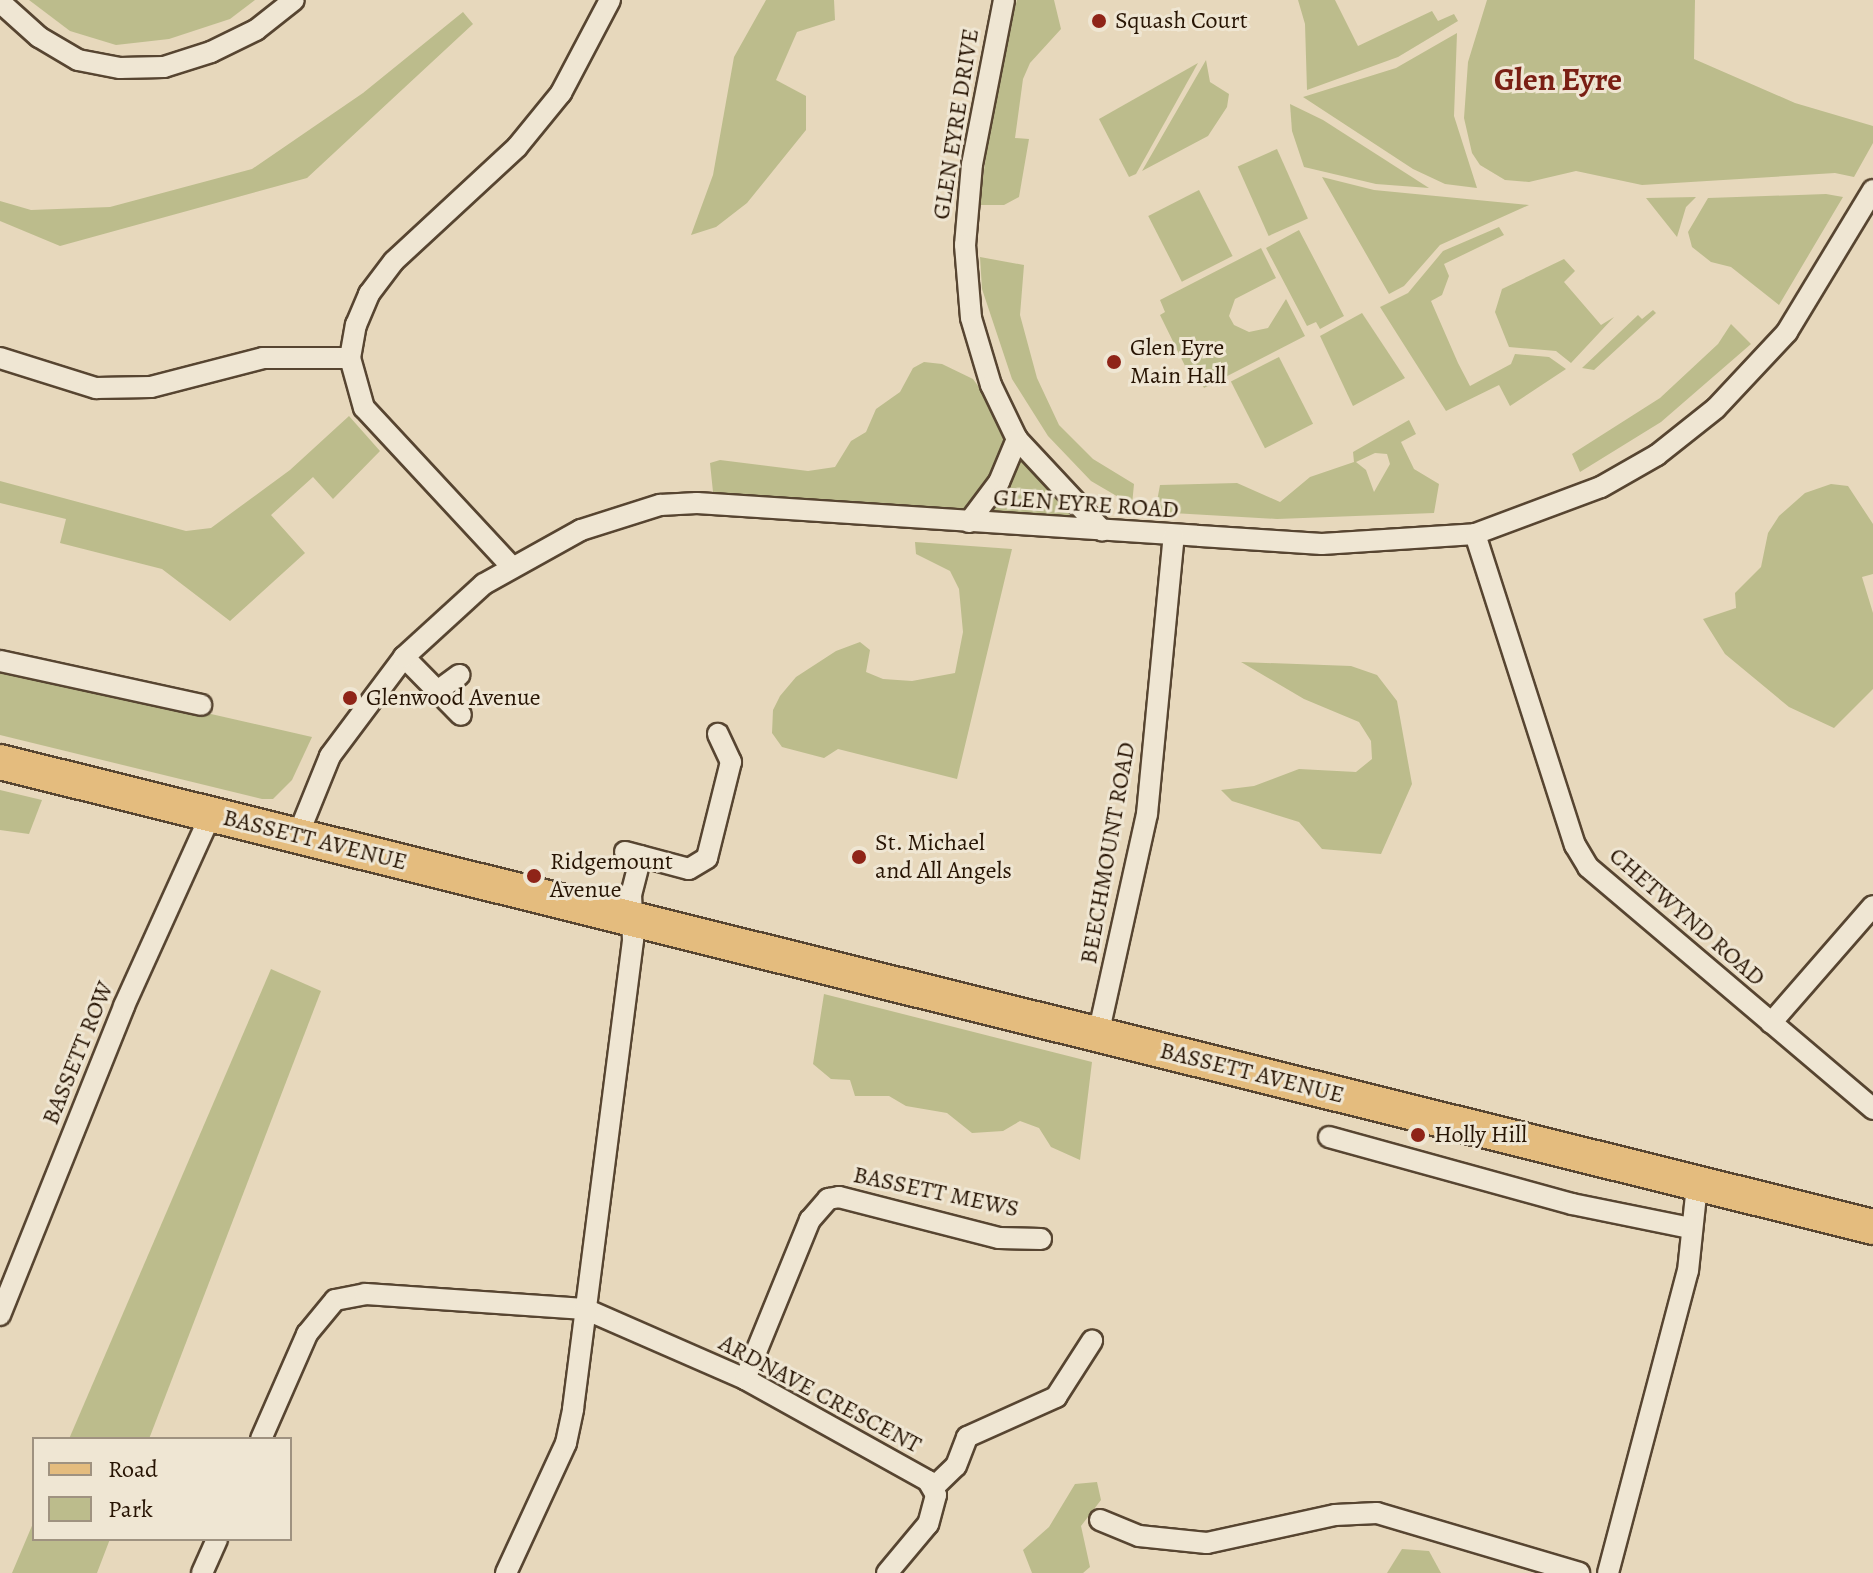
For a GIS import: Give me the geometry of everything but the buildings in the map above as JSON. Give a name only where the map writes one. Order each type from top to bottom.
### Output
[{"type":"main road","name":"BASSETT AVENUE","points":[[0,762],[1697,1186],[1873,1227]]},
{"type":"street","points":[[0,2],[39,37],[78,60],[120,68],[164,67],[211,52],[256,30],[294,0]]},
{"type":"street","points":[[512,567],[364,408],[350,358],[369,294],[394,261],[517,147],[552,104],[610,0]]},
{"type":"street","name":"GLEN EYRE DRIVE","points":[[1004,0],[981,104],[965,245],[979,354],[1017,439],[1102,530]]},
{"type":"street","name":"GLEN EYRE ROAD","points":[[298,835],[330,756],[404,657],[460,603],[512,567],[581,530],[660,505],[697,503],[1322,544],[1475,534],[1601,487],[1657,455],[1716,408],[1787,332],[1873,190]]},
{"type":"street","points":[[0,358],[96,388],[151,387],[263,358],[350,358]]},
{"type":"street","points":[[969,522],[999,482],[1017,439]]},
{"type":"street","name":"CHETWYND ROAD","points":[[1475,534],[1575,845],[1588,867],[1873,1109]]},
{"type":"street","name":"BEECHMOUNT ROAD","points":[[1098,1035],[1149,803],[1174,536]]},
{"type":"street","points":[[404,657],[440,689],[461,715]]},
{"type":"street","points":[[0,661],[201,705]]},
{"type":"street","points":[[440,689],[459,675]]},
{"type":"street","points":[[506,1573],[566,1443],[633,940],[633,854],[689,869],[707,858],[731,762],[718,734]]},
{"type":"street","name":"BASSETT ROW","points":[[0,1315],[124,1006],[211,814]]},
{"type":"street","points":[[1771,1023],[1869,914]]},
{"type":"street","name":"BASSETT AVENUE","points":[[1329,1137],[1572,1204],[1690,1228]]},
{"type":"street","points":[[1608,1573],[1688,1271],[1690,1228],[1697,1186]]},
{"type":"street","name":"BASSETT MEWS","points":[[745,1379],[810,1220],[828,1199],[839,1197],[999,1238],[1041,1239]]},
{"type":"street","name":"ARDNAVE CRESCENT","points":[[262,1437],[307,1334],[335,1300],[365,1294],[585,1309],[745,1379],[934,1487],[928,1524],[887,1573]]},
{"type":"street","points":[[934,1487],[956,1466],[961,1432],[1042,1407],[1056,1397],[1069,1360],[1092,1341]]},
{"type":"street","points":[[1100,1520],[1139,1536],[1207,1543],[1335,1515],[1377,1513],[1579,1573]]},
{"type":"street","points":[[202,1573],[216,1541]]},
{"type":"green space","points":[[29,0],[255,0],[230,19],[169,39],[116,45],[70,31]]},
{"type":"green space","points":[[766,0],[834,0],[835,20],[797,32],[776,80],[806,96],[806,130],[747,203],[716,227],[691,235],[713,175],[734,57]]},
{"type":"green space","points":[[1017,0],[1054,0],[1061,29],[1030,63],[1023,79],[1015,138],[1029,139],[1019,197],[1004,205],[979,205],[999,66]]},
{"type":"green space","points":[[1298,0],[1335,0],[1358,46],[1432,11],[1438,21],[1454,14],[1458,21],[1398,57],[1307,90],[1305,24]]},
{"type":"green space","points":[[1487,0],[1695,0],[1694,59],[1795,103],[1873,126],[1873,143],[1854,177],[1835,173],[1642,185],[1576,171],[1529,182],[1505,180],[1480,165],[1472,153],[1464,118],[1468,62]]},
{"type":"green space","points":[[463,12],[473,24],[307,178],[60,246],[0,221],[0,201],[31,210],[110,207],[252,169],[363,93]]},
{"type":"green space","points":[[1457,33],[1454,116],[1477,188],[1445,184],[1413,169],[1303,97],[1396,68]]},
{"type":"green space","points":[[1206,60],[1210,82],[1229,94],[1227,107],[1208,136],[1142,171]]},
{"type":"green space","points":[[1198,63],[1136,174],[1129,177],[1099,119]]},
{"type":"green space","points":[[1290,104],[1323,120],[1429,188],[1376,184],[1304,167],[1292,131]]},
{"type":"green space","points":[[1277,149],[1308,218],[1269,236],[1238,166]]},
{"type":"green space","points":[[1322,177],[1374,190],[1529,205],[1440,245],[1404,286],[1389,294]]},
{"type":"green space","points":[[1199,190],[1233,256],[1182,282],[1148,216]]},
{"type":"green space","points":[[1826,194],[1843,197],[1779,305],[1731,267],[1711,262],[1692,247],[1688,232],[1708,198]]},
{"type":"green space","points":[[1696,197],[1686,207],[1677,237],[1646,198]]},
{"type":"green space","points":[[1499,227],[1504,235],[1444,264],[1449,276],[1442,295],[1431,301],[1458,363],[1470,386],[1511,364],[1515,354],[1549,357],[1566,369],[1510,406],[1499,385],[1446,411],[1380,307],[1408,293],[1443,251]]},
{"type":"green space","points":[[1299,230],[1344,316],[1320,329],[1316,322],[1307,326],[1266,248]]},
{"type":"green space","points":[[1261,248],[1276,278],[1235,299],[1229,316],[1234,325],[1249,332],[1268,328],[1286,299],[1305,336],[1204,388],[1198,376],[1191,378],[1160,315],[1165,312],[1160,300]]},
{"type":"green space","points":[[980,257],[1024,265],[1020,315],[1037,378],[1059,425],[1093,459],[1134,484],[1132,505],[1091,481],[1048,436],[1012,379],[982,289]]},
{"type":"green space","points":[[1564,259],[1575,271],[1564,282],[1601,325],[1614,317],[1571,363],[1556,351],[1509,347],[1495,312],[1502,289]]},
{"type":"green space","points":[[1653,310],[1656,313],[1594,370],[1582,368],[1638,315],[1642,319]]},
{"type":"green space","points":[[1362,313],[1405,378],[1353,406],[1320,336]]},
{"type":"green space","points":[[1731,324],[1751,344],[1661,422],[1580,472],[1572,454],[1660,398],[1718,344]]},
{"type":"green space","points":[[1279,357],[1313,424],[1265,448],[1231,382]]},
{"type":"green space","points":[[924,362],[942,364],[973,379],[1076,521],[713,492],[710,463],[720,460],[808,471],[835,467],[851,441],[866,432],[876,409],[900,392],[913,368]]},
{"type":"green space","points":[[349,416],[380,451],[333,499],[313,477],[271,515],[305,553],[230,621],[162,569],[60,543],[66,519],[0,503],[0,481],[186,531],[211,528],[290,470]]},
{"type":"green space","points":[[1409,420],[1416,434],[1401,442],[1414,469],[1439,484],[1434,513],[1277,519],[1155,512],[1160,485],[1237,483],[1280,502],[1310,477],[1354,462],[1353,452]],"holes":[[[1375,453],[1387,454],[1390,464],[1374,492],[1366,470],[1356,462]]]},
{"type":"green space","points":[[1831,484],[1848,486],[1873,524],[1873,574],[1862,577],[1873,613],[1873,689],[1834,728],[1789,707],[1725,654],[1703,619],[1736,608],[1735,593],[1761,567],[1768,533],[1779,516],[1805,493]]},
{"type":"green space","points":[[915,542],[1012,549],[957,779],[838,749],[824,758],[782,747],[772,733],[773,710],[780,696],[796,677],[836,651],[860,642],[870,650],[866,672],[883,679],[912,681],[955,673],[963,632],[959,589],[950,571],[916,554]]},
{"type":"green space","points":[[1241,662],[1351,666],[1377,675],[1397,701],[1412,784],[1381,854],[1322,849],[1299,822],[1232,801],[1221,790],[1254,786],[1299,769],[1356,772],[1372,759],[1371,741],[1359,722],[1304,699]]},
{"type":"green space","points":[[0,666],[312,737],[292,780],[273,799],[262,799],[0,735]]},
{"type":"green space","points":[[0,790],[42,800],[29,834],[0,830]]},
{"type":"green space","points":[[271,969],[321,991],[150,1437],[70,1437]]},
{"type":"green space","points":[[824,994],[1092,1062],[1080,1160],[1051,1147],[1039,1128],[1020,1121],[1003,1131],[972,1133],[947,1113],[906,1106],[889,1096],[855,1096],[850,1080],[831,1079],[813,1064]]},
{"type":"green space","points":[[1097,1482],[1101,1500],[1081,1526],[1090,1567],[1083,1573],[1032,1573],[1023,1550],[1049,1527],[1075,1484]]},
{"type":"green space","points":[[32,1526],[32,1541],[109,1541],[97,1573],[12,1573]]},
{"type":"green space","points":[[1402,1549],[1429,1551],[1441,1573],[1387,1573]]},
{"type":"place","name":"Squash Court","points":[[1099,21]]},
{"type":"place","name":"Glen Eyre Main Hall","points":[[1114,362]]},
{"type":"place","name":"Glenwood Avenue","points":[[350,698]]},
{"type":"place","name":"St. Michael and All Angels","points":[[859,857]]},
{"type":"place","name":"Ridgemount Avenue","points":[[534,876]]},
{"type":"place","name":"Holly Hill","points":[[1418,1135]]},
{"type":"district","name":"Glen Eyre","points":[[1558,79]]}]
